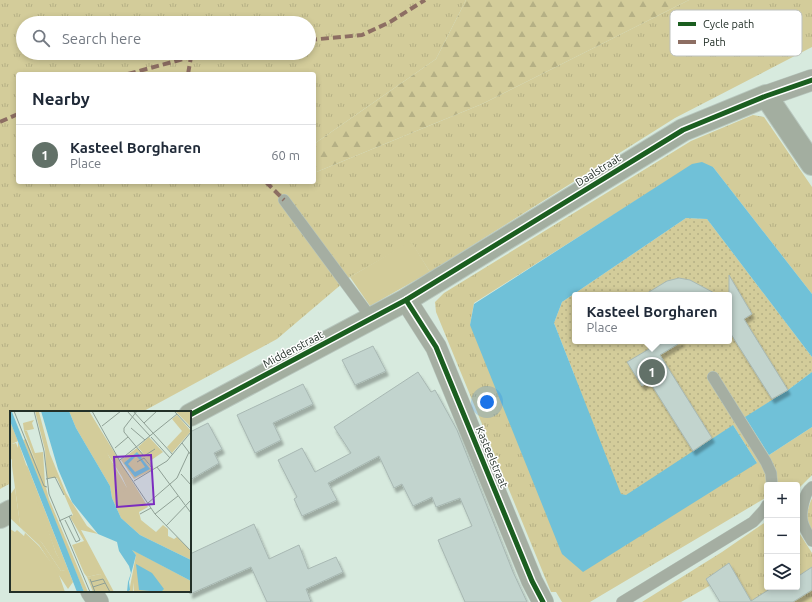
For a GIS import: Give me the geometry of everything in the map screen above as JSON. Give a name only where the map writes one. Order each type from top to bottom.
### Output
[{"type":"street","name":"Daalstraat","points":[[406,300],[683,130],[766,96],[812,80]]},
{"type":"street","points":[[766,96],[812,164]]},
{"type":"street","name":"Middenstraat","points":[[191,414],[406,300]]},
{"type":"street","name":"Kasteelstraat","points":[[406,300],[436,347],[532,581],[543,602]]},
{"type":"street","points":[[0,517],[10,512]]},
{"type":"street","points":[[92,592],[98,602]]},
{"type":"lane","points":[[284,200],[372,318]]},
{"type":"lane","points":[[713,377],[764,459],[771,473],[772,482]]},
{"type":"lane","points":[[812,487],[807,491],[801,513],[804,529],[812,541]]},
{"type":"lane","points":[[622,602],[753,522],[764,510]]},
{"type":"green space","points":[[0,0],[466,0],[436,59],[316,143],[316,72],[16,72],[16,184],[316,184],[316,172],[482,104],[689,0],[812,0],[812,47],[802,52],[802,10],[670,10],[670,56],[795,56],[675,118],[430,272],[411,242],[350,277],[277,339],[144,411],[10,411],[10,484],[0,489]]},
{"type":"green space","points":[[466,0],[689,0],[482,104],[316,172],[316,143],[436,59]]},
{"type":"green space","points":[[753,115],[764,117],[812,187],[812,294],[713,167],[692,165],[474,303],[470,325],[757,463],[733,425],[745,417],[769,455],[812,427],[812,475],[800,487],[800,482],[764,482],[764,499],[590,602],[562,602],[556,592],[551,592],[436,312],[435,302],[444,293],[691,141]]},
{"type":"green space","points":[[686,218],[707,219],[812,357],[812,372],[788,390],[626,495],[621,494],[554,323],[562,302],[572,295],[572,344],[732,344],[732,292],[577,292]]},
{"type":"green space","points":[[411,241],[430,272],[370,306],[350,277]]},
{"type":"green space","points":[[812,498],[812,531],[809,526],[807,514]]},
{"type":"green space","points":[[764,523],[764,590],[800,590],[800,534],[812,553],[812,602],[722,602],[711,585],[681,602],[642,602],[722,552]]},
{"type":"water","points":[[702,162],[713,167],[812,294],[812,357],[707,219],[686,218],[577,292],[572,292],[572,295],[562,302],[554,323],[621,494],[626,495],[733,425],[757,463],[583,572],[562,554],[470,325],[474,304],[692,164]]},
{"type":"water","points":[[812,372],[812,427],[769,455],[745,417],[788,390]]},
{"type":"building","points":[[729,275],[752,314],[744,319],[788,390],[772,399],[732,336],[732,292],[729,292]]},
{"type":"building","points":[[679,278],[690,280],[712,292],[649,292],[667,281]]},
{"type":"building","points":[[647,344],[678,344],[660,355],[712,438],[693,451],[649,381],[642,386],[627,362],[649,349]]},
{"type":"building","points":[[373,346],[386,371],[355,385],[342,360]]},
{"type":"building","points":[[418,372],[431,392],[435,390],[457,430],[513,572],[527,602],[465,602],[438,540],[472,526],[460,498],[436,507],[432,497],[413,506],[402,484],[394,488],[379,456],[328,483],[337,500],[302,516],[294,499],[297,497],[278,460],[302,448],[315,472],[351,453],[334,427]]},
{"type":"building","points":[[303,384],[313,404],[273,423],[281,440],[255,453],[237,415]]},
{"type":"building","points":[[208,423],[222,449],[214,453],[219,463],[191,479],[191,432]]},
{"type":"building","points":[[254,524],[269,559],[299,545],[308,569],[336,557],[343,572],[306,589],[311,602],[267,602],[251,567],[190,594],[191,554]]},
{"type":"building","points":[[729,563],[751,601],[768,590],[800,590],[800,575],[812,567],[812,590],[793,602],[720,602],[706,579]]},
{"type":"marked path","points":[[316,39],[362,35],[390,22],[425,0]]},
{"type":"marked path","points":[[135,72],[180,60]]},
{"type":"marked path","points":[[188,72],[190,60]]},
{"type":"marked path","points":[[0,122],[16,115]]},
{"type":"marked path","points":[[268,184],[284,200]]},
{"type":"cycle path","points":[[191,414],[406,300],[683,130],[766,96],[812,80]]},
{"type":"cycle path","points":[[406,300],[436,347],[532,581],[543,602]]},
{"type":"place","name":"Kasteel Borgharen","points":[[652,372]]}]
